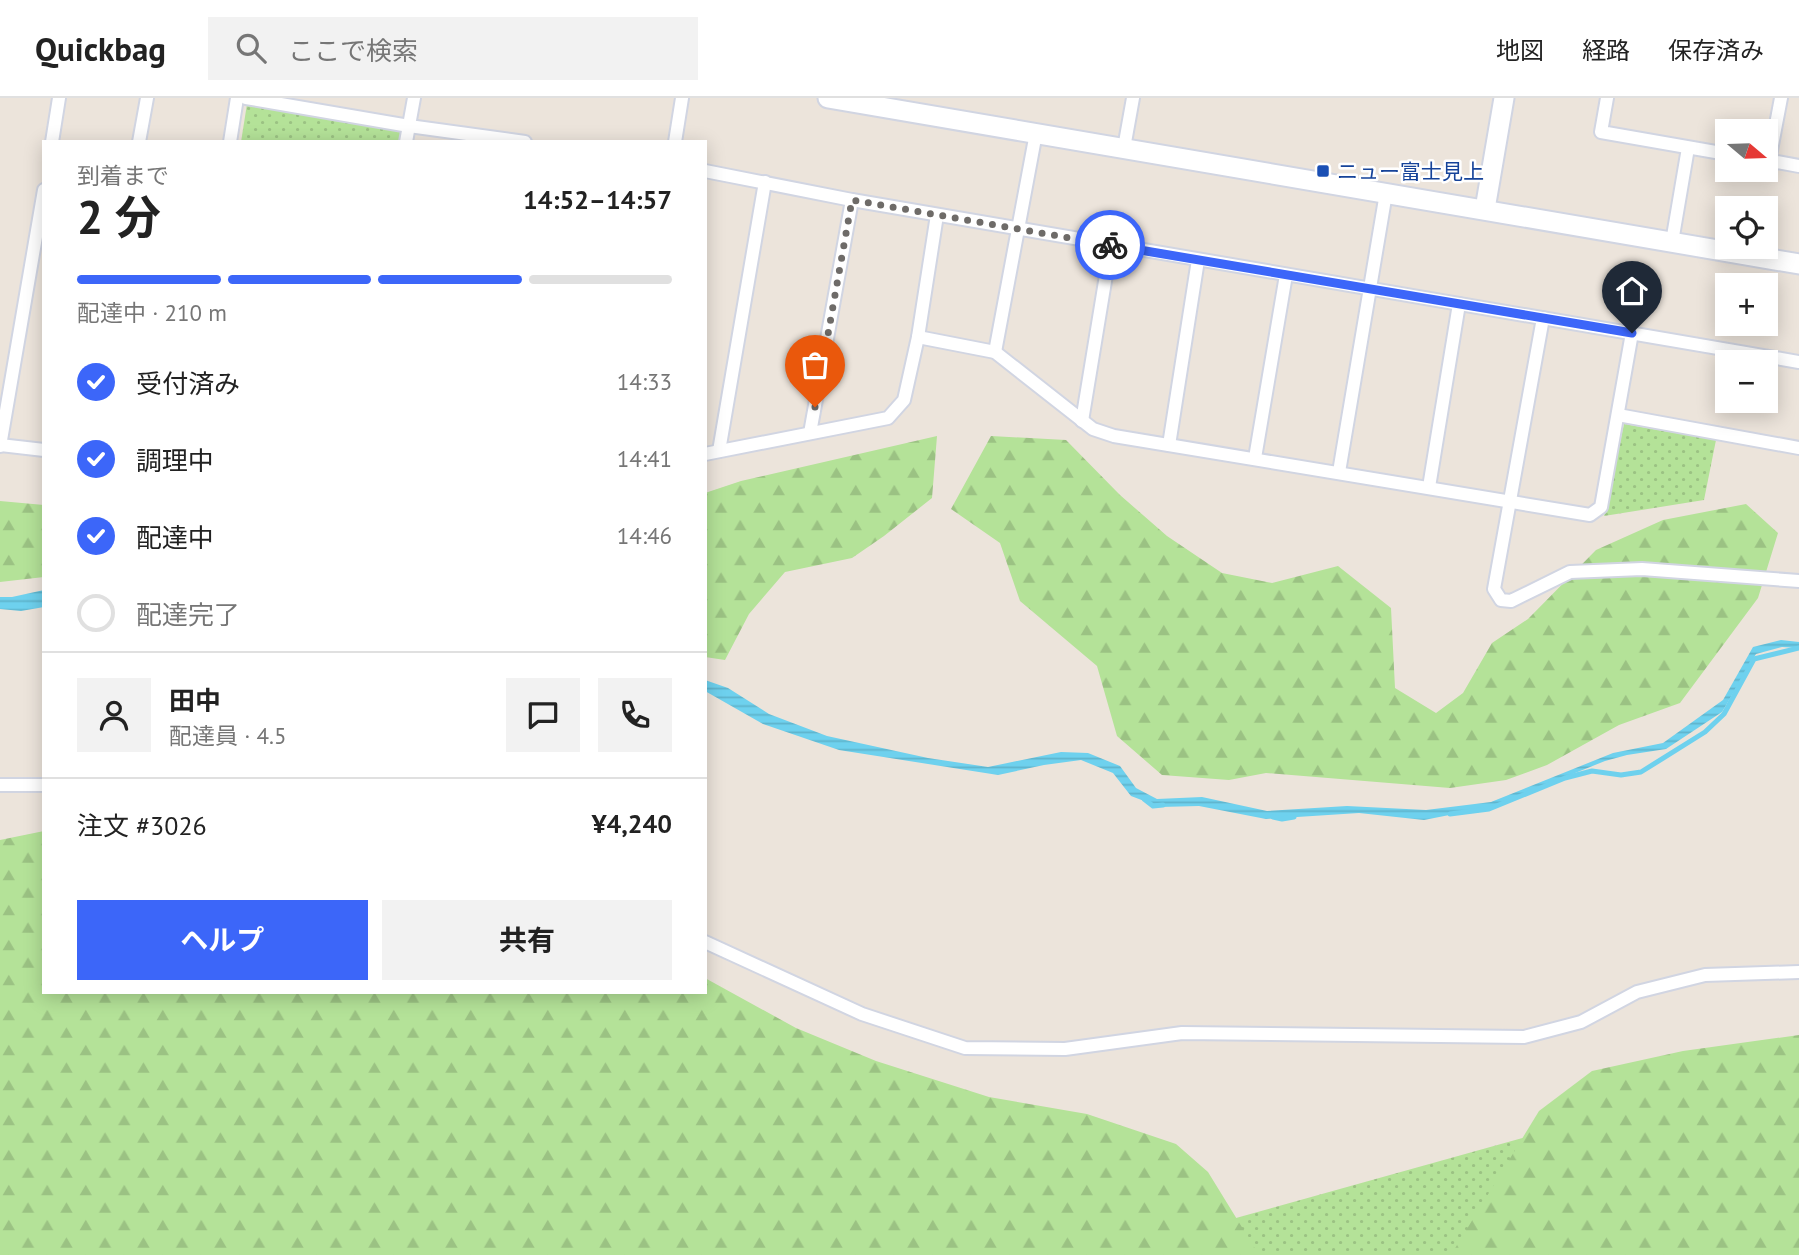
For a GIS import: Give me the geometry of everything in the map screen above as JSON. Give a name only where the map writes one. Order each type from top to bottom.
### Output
[{"type":"street","points":[[52,140],[59,98]]},
{"type":"street","points":[[139,140],[147,98]]},
{"type":"street","points":[[230,140],[237,98]]},
{"type":"street","points":[[246,98],[500,140]]},
{"type":"street","points":[[406,140],[414,98]]},
{"type":"street","points":[[675,140],[682,98]]},
{"type":"street","points":[[828,98],[1799,264]]},
{"type":"street","points":[[1124,148],[1133,98]]},
{"type":"street","points":[[1485,209],[1504,98]]},
{"type":"street","points":[[1606,98],[1601,132],[1715,152]]},
{"type":"street","points":[[1777,119],[1781,98]]},
{"type":"street","points":[[995,352],[1036,133]]},
{"type":"street","points":[[1672,242],[1688,148]]},
{"type":"street","points":[[1778,162],[1799,166]]},
{"type":"street","points":[[707,171],[937,215],[1799,362]]},
{"type":"street","points":[[719,451],[765,182]]},
{"type":"street","points":[[1339,472],[1386,193]]},
{"type":"street","points":[[810,433],[852,200]]},
{"type":"street","points":[[42,202],[0,446],[42,450]]},
{"type":"street","points":[[707,454],[888,418],[904,400],[918,337],[937,215]]},
{"type":"street","points":[[1082,421],[1111,245]]},
{"type":"street","points":[[1169,444],[1198,260]]},
{"type":"street","points":[[1255,458],[1286,275]]},
{"type":"street","points":[[1429,487],[1460,304]]},
{"type":"street","points":[[1543,318],[1494,589],[1501,600],[1511,601],[1570,572],[1642,569],[1799,581]]},
{"type":"street","points":[[918,337],[995,352],[1093,429],[1114,436],[1590,515],[1601,507],[1632,333]]},
{"type":"street","points":[[1618,415],[1799,448]]},
{"type":"street","points":[[0,785],[42,785]]},
{"type":"street","points":[[707,943],[862,1014],[965,1048],[1065,1049],[1182,1033],[1524,1037],[1581,1022],[1637,992],[1704,975],[1799,972]]},
{"type":"green space","points":[[247,104],[402,130],[400,140],[241,140]]},
{"type":"green space","points":[[1624,424],[1716,440],[1704,500],[1604,516]]},
{"type":"green space","points":[[937,436],[932,498],[852,558],[785,572],[749,614],[725,660],[707,657],[707,492],[741,481]]},
{"type":"green space","points":[[991,436],[1066,440],[1120,495],[1167,536],[1222,573],[1272,583],[1338,566],[1391,608],[1395,688],[1436,713],[1463,693],[1492,643],[1528,619],[1596,550],[1663,520],[1746,504],[1778,533],[1758,598],[1680,703],[1619,725],[1547,765],[1506,780],[1450,788],[1266,773],[1229,780],[1162,775],[1117,736],[1097,666],[1020,601],[1000,543],[951,509]]},
{"type":"green space","points":[[0,501],[42,505],[42,577],[0,582]]},
{"type":"green space","points":[[42,831],[42,994],[707,994],[707,979],[796,1028],[876,1061],[989,1097],[1087,1114],[1176,1144],[1208,1172],[1259,1255],[0,1255],[0,840]]},
{"type":"green space","points":[[1799,1035],[1799,1255],[1451,1255],[1539,1111],[1592,1071],[1683,1051]]},
{"type":"green space","points":[[1795,1062],[1799,1255],[1231,1255],[1236,1218]]},
{"type":"water","points":[[42,590],[42,607],[21,611],[0,609],[0,597]]},
{"type":"water","points":[[1781,640],[1799,642],[1799,648],[1782,647],[1756,654],[1722,712],[1666,749],[1605,761],[1490,807],[1424,820],[1359,813],[1266,819],[1199,806],[1160,807],[1131,796],[1113,773],[1081,760],[998,775],[839,750],[763,724],[707,692],[707,681],[728,688],[769,714],[827,736],[928,758],[988,767],[1061,752],[1088,753],[1120,766],[1136,788],[1157,799],[1202,797],[1267,811],[1347,806],[1426,810],[1491,802],[1613,753],[1663,743],[1723,700],[1753,647]]},
{"type":"waterway","points":[[1450,814],[1489,809],[1565,778],[1592,771],[1621,775],[1641,772],[1705,732],[1724,714],[1754,659],[1799,648]]},
{"type":"waterway","points":[[1144,799],[1153,806],[1163,805]]},
{"type":"waterway","points":[[1273,817],[1294,817]]},
{"type":"way so far","points":[[815,407],[852,200],[1110,245]]},
{"type":"place","name":"ニュー富士見上","points":[[1323,171]]},
{"type":"route","points":[[1110,245],[1632,333]]}]
